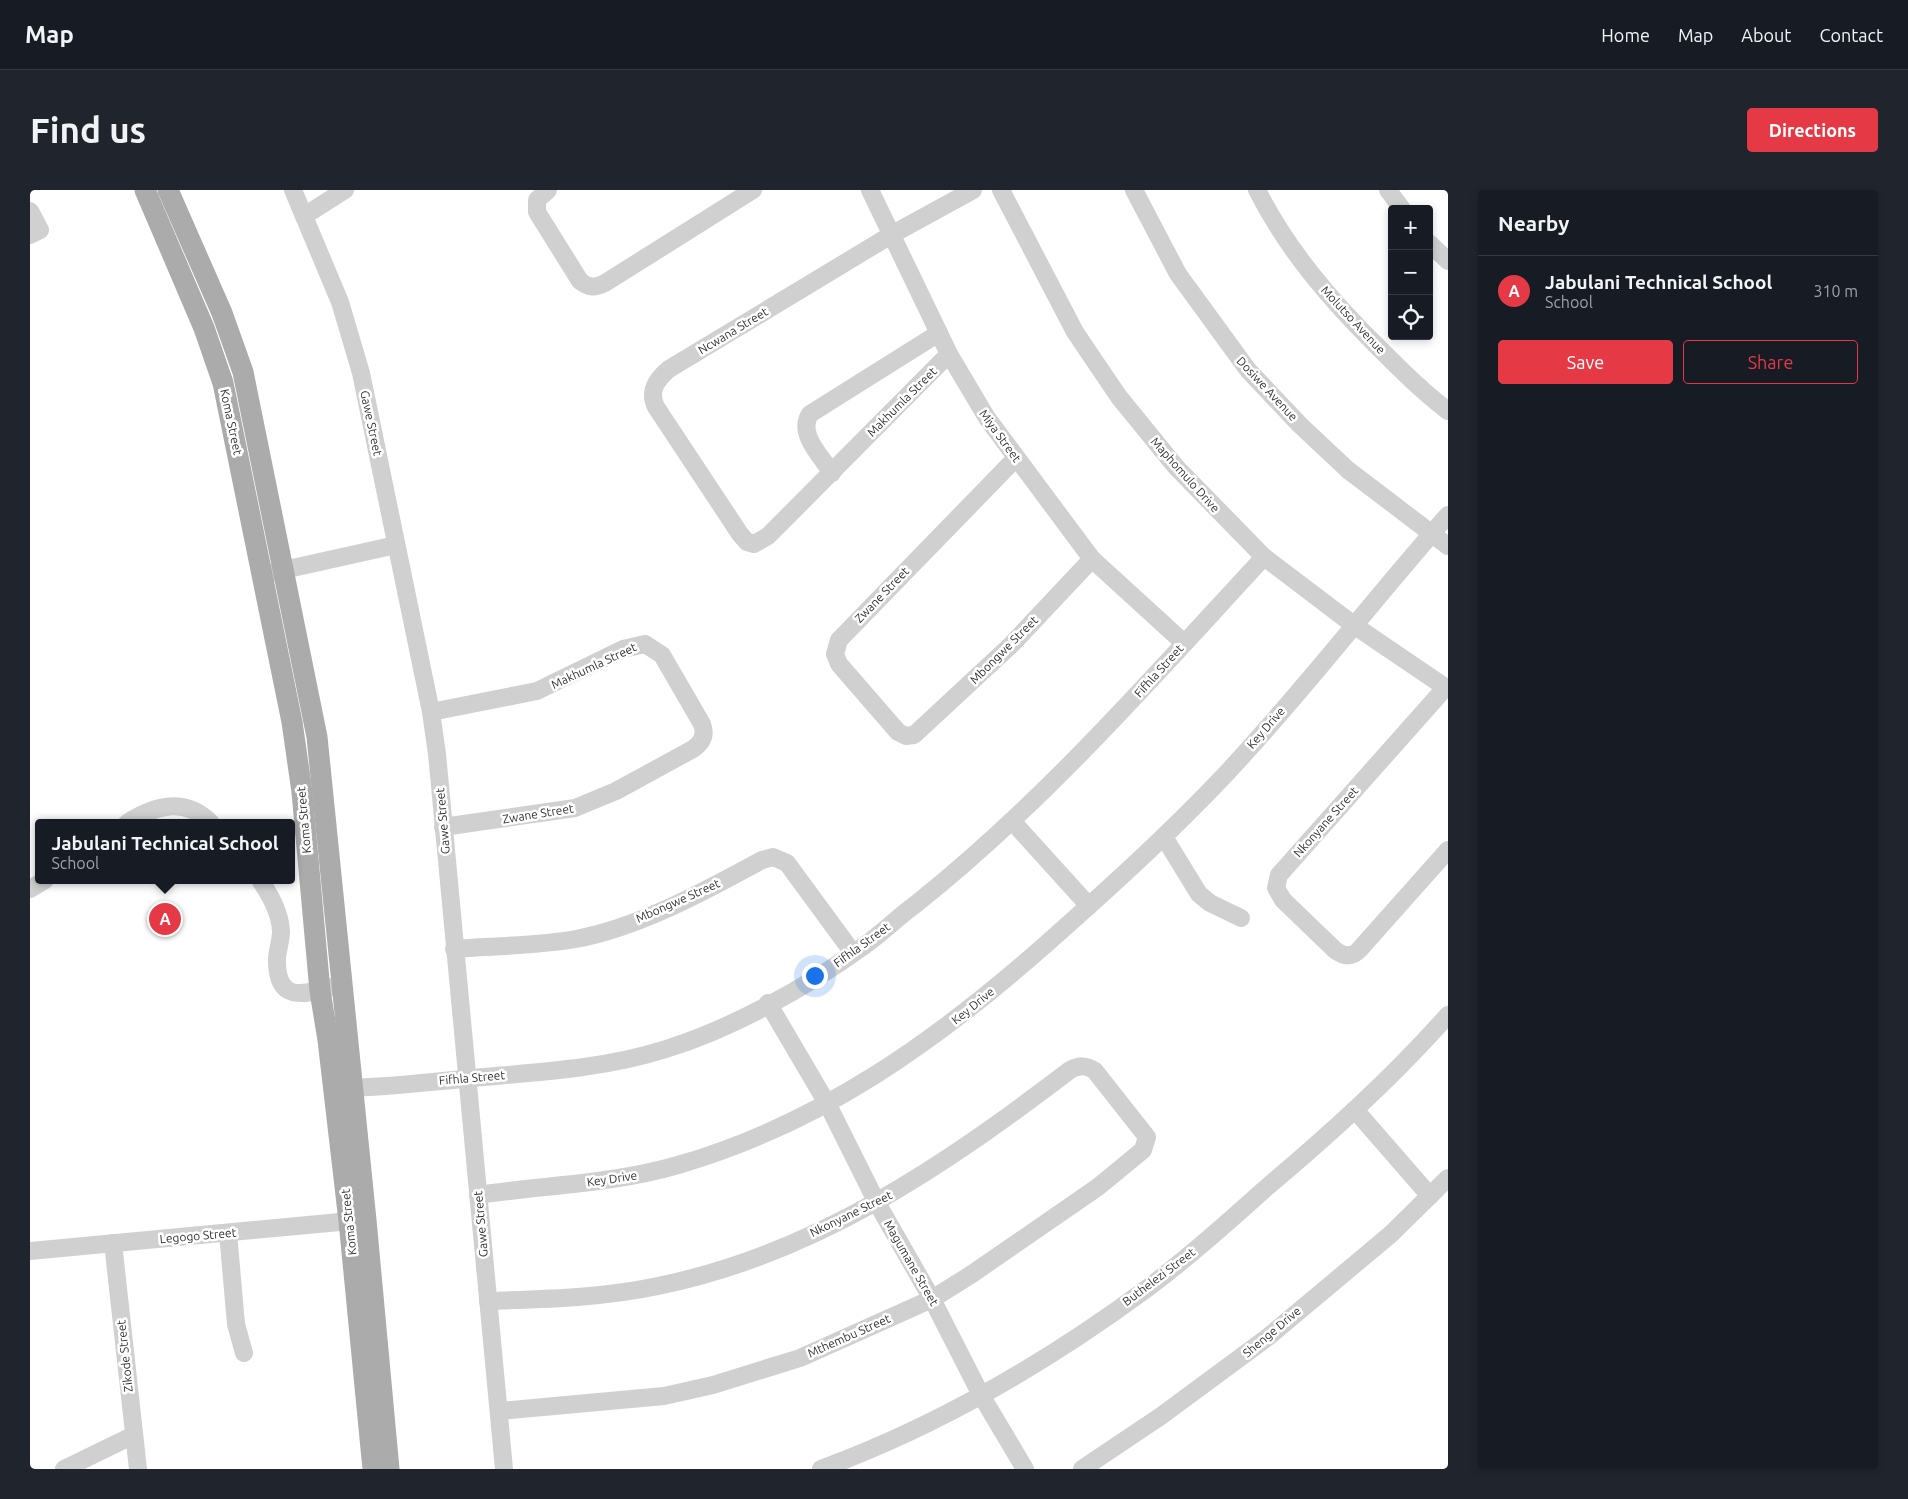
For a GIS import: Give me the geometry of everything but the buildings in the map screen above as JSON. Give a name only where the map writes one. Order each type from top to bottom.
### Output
[{"type":"main road","name":"Koma Street","points":[[145,190],[217,363],[231,419],[299,768],[320,990],[328,1040],[343,1088]]},
{"type":"main road","name":"Koma Street","points":[[168,190],[222,313],[243,372],[317,737],[342,984],[343,1088],[389,1469]]},
{"type":"main road","name":"Koma Street","points":[[358,1221],[372,1469]]},
{"type":"street","name":"Gawe Street","points":[[293,190],[348,325],[361,373],[431,712],[504,1469]]},
{"type":"street","points":[[304,216],[345,190]]},
{"type":"street","points":[[548,190],[537,200],[537,212],[580,281],[590,287],[605,283],[753,190]]},
{"type":"street","name":"Miya Street","points":[[870,190],[949,354],[970,393],[1092,559],[1184,643]]},
{"type":"street","name":"Ncwana Street","points":[[744,539],[656,407],[652,396],[654,386],[669,369],[891,235],[973,190]]},
{"type":"street","name":"Maphomulo Drive","points":[[1002,190],[1058,303],[1099,370],[1144,430],[1176,467],[1264,557],[1355,626],[1447,688]]},
{"type":"street","name":"Dosiwe Avenue","points":[[1134,190],[1178,274],[1248,370],[1348,470],[1431,535],[1448,546]]},
{"type":"street","name":"Molutso Avenue","points":[[1257,190],[1286,239],[1334,302],[1423,392],[1448,411]]},
{"type":"street","points":[[1388,190],[1399,205]]},
{"type":"street","points":[[30,212],[40,230],[30,235]]},
{"type":"street","points":[[1433,247],[1448,261]]},
{"type":"street","points":[[832,472],[806,431],[810,414],[939,333]]},
{"type":"street","name":"Makhumla Street","points":[[744,539],[754,544],[768,536],[949,354]]},
{"type":"street","name":"Zwane Street","points":[[911,736],[898,732],[838,664],[835,657],[836,645],[1016,458]]},
{"type":"street","name":"Key Drive","points":[[478,1195],[643,1174],[718,1152],[828,1105],[892,1064],[952,1022],[1009,977],[1089,906],[1164,837],[1225,775],[1355,626],[1448,515]]},
{"type":"street","points":[[262,575],[396,545]]},
{"type":"street","name":"Fifhla Street","points":[[343,1088],[466,1079],[608,1065],[668,1048],[736,1021],[822,974],[956,873],[1012,822],[1099,737],[1264,557]]},
{"type":"street","name":"Mbongwe Street","points":[[911,736],[923,728],[1012,644],[1092,559]]},
{"type":"street","name":"Makhumla Street","points":[[431,712],[537,691],[623,649],[645,644],[662,655],[702,724],[704,738]]},
{"type":"street","name":"Nkonyane Street","points":[[1447,688],[1278,878],[1276,888],[1283,900],[1335,950],[1344,956],[1356,953],[1448,850]]},
{"type":"street","name":"Zwane Street","points":[[443,827],[557,813],[586,805],[693,749],[704,738]]},
{"type":"street","points":[[134,819],[157,807],[173,804],[199,812],[206,819]]},
{"type":"street","points":[[1012,822],[1089,906]]},
{"type":"street","points":[[1164,837],[1198,894],[1210,903],[1241,918]]},
{"type":"street","name":"Mbongwe Street","points":[[454,949],[564,941],[593,935],[680,902],[766,858],[773,857],[787,863],[852,953]]},
{"type":"street","points":[[263,884],[268,892],[279,921],[280,942],[278,957],[281,982],[286,990],[294,994],[342,984]]},
{"type":"street","name":"Magumane Street","points":[[768,1003],[828,1105],[877,1203],[932,1298],[981,1395],[1025,1469]]},
{"type":"street","name":"Buthelezi Street","points":[[820,1469],[886,1442],[981,1395],[1038,1362],[1148,1287],[1189,1255],[1356,1111],[1448,1015]]},
{"type":"street","name":"Nkonyane Street","points":[[488,1301],[587,1296],[658,1286],[740,1263],[829,1226],[877,1203],[955,1154],[1070,1070],[1080,1066],[1088,1067],[1094,1071],[1144,1132],[1147,1139]]},
{"type":"street","points":[[1356,1111],[1430,1196]]},
{"type":"street","name":"Mthembu Street","points":[[499,1411],[636,1400],[704,1387],[800,1358],[932,1298],[972,1274],[1098,1188],[1143,1150],[1147,1139]]},
{"type":"street","name":"Shenge Drive","points":[[1082,1469],[1161,1416],[1268,1337],[1391,1234],[1448,1178]]},
{"type":"street","name":"Legogo Street","points":[[30,1251],[358,1221]]},
{"type":"street","points":[[228,1234],[236,1324],[244,1353]]},
{"type":"street","name":"Zikode Street","points":[[113,1243],[138,1469]]},
{"type":"street","points":[[64,1469],[134,1435]]},
{"type":"place","name":"Jabulani Technical School","points":[[165,919]]}]
